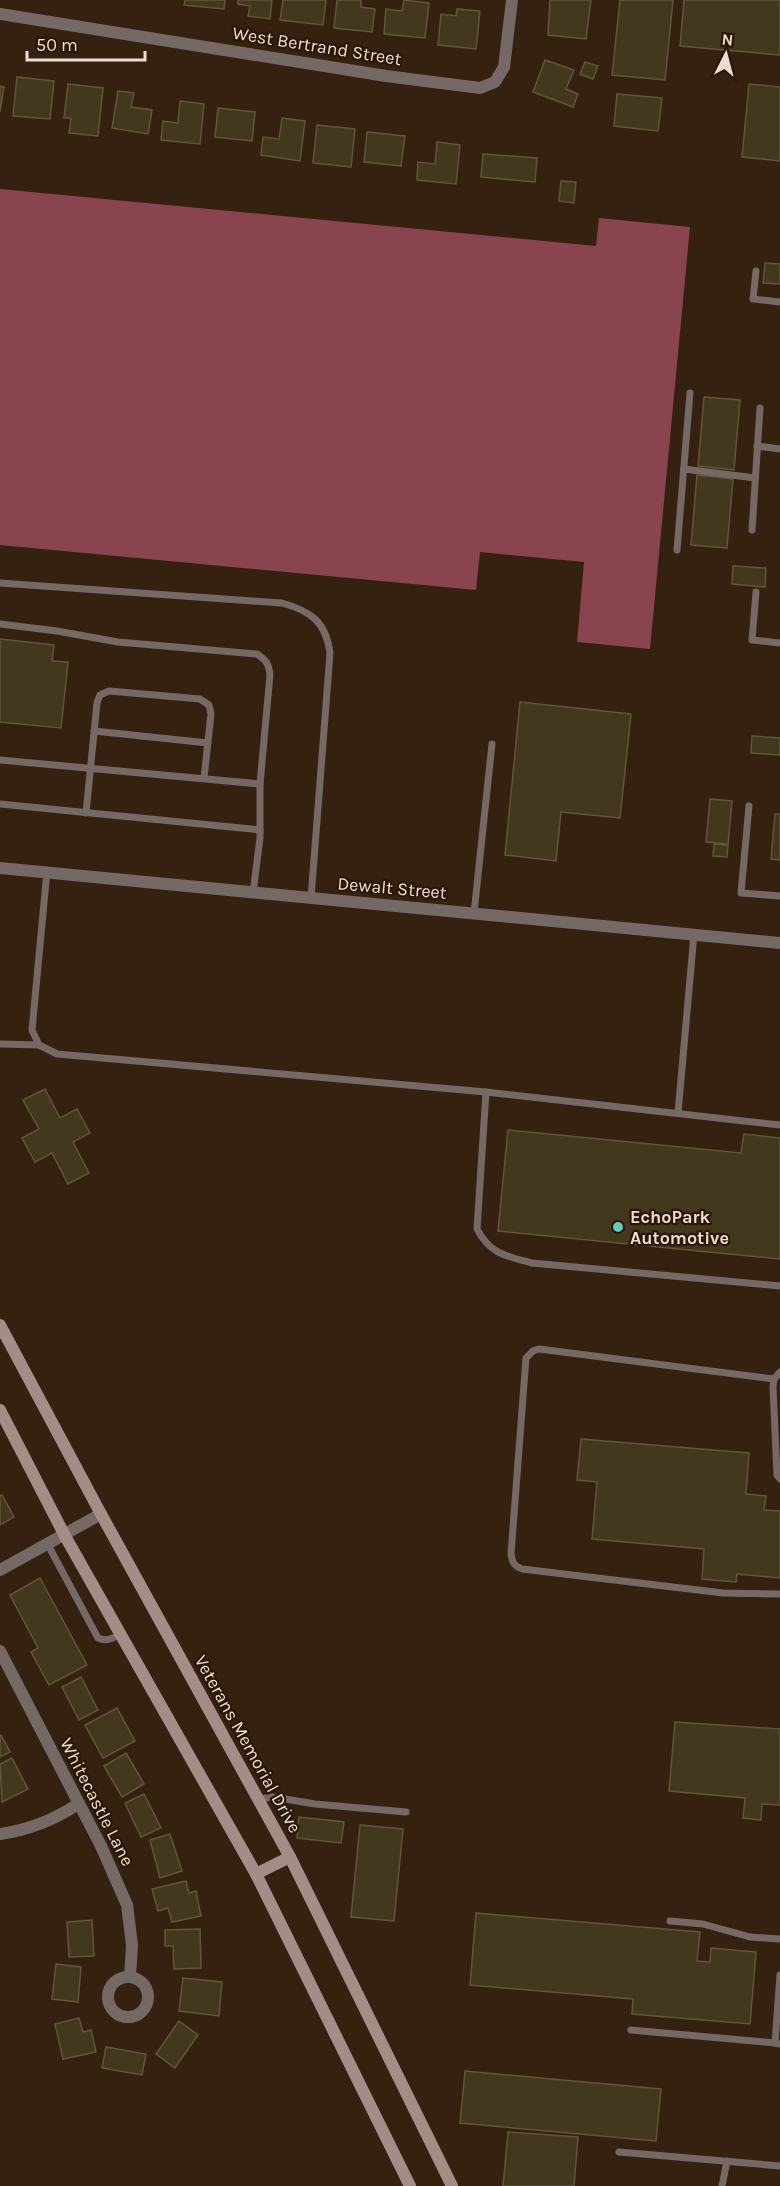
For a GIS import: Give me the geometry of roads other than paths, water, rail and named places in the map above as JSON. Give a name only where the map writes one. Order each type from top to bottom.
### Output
[{"type":"main road","name":"Veterans Memorial Drive","points":[[0,1325],[290,1857],[452,2186]]},
{"type":"main road","points":[[0,1410],[65,1536],[256,1874],[410,2186]]},
{"type":"main road","points":[[256,1874],[290,1857]]},
{"type":"street","name":"West Bertrand Street","points":[[0,14],[386,76],[480,88],[495,82],[504,67],[512,0]]},
{"type":"street","name":"Dewalt Street","points":[[0,868],[780,943]]},
{"type":"street","points":[[0,1570],[101,1514]]},
{"type":"street","name":"Whitecastle Lane","points":[[0,1651],[101,1846],[127,1905],[132,1945],[130,1977]]},
{"type":"street","points":[[0,1834],[21,1832],[49,1821],[78,1804]]},
{"type":"lane","points":[[756,271],[753,299],[780,302]]},
{"type":"lane","points":[[677,550],[690,393]]},
{"type":"lane","points":[[752,530],[760,408]]},
{"type":"lane","points":[[757,446],[780,449]]},
{"type":"lane","points":[[684,469],[755,478]]},
{"type":"lane","points":[[0,583],[282,603],[302,608],[314,617],[323,629],[329,643],[330,653],[311,898]]},
{"type":"lane","points":[[756,592],[752,640],[780,642]]},
{"type":"lane","points":[[0,624],[118,642],[257,654],[265,659],[269,665],[270,675],[260,784],[260,830],[253,893]]},
{"type":"lane","points":[[86,813],[97,703],[100,695],[109,691],[200,699],[209,705],[211,714],[204,778]]},
{"type":"lane","points":[[94,731],[208,743]]},
{"type":"lane","points":[[474,913],[492,744]]},
{"type":"lane","points":[[0,760],[260,784]]},
{"type":"lane","points":[[0,804],[260,830]]},
{"type":"lane","points":[[749,806],[741,893],[780,896]]},
{"type":"lane","points":[[39,1045],[32,1030],[47,872]]},
{"type":"lane","points":[[678,1113],[694,934]]},
{"type":"lane","points":[[0,1044],[39,1045],[57,1054],[486,1092],[780,1125]]},
{"type":"lane","points":[[486,1092],[477,1229],[484,1242],[501,1254],[532,1263],[780,1286]]},
{"type":"lane","points":[[774,1379],[551,1351],[533,1351],[526,1358],[511,1554],[512,1562],[516,1567],[522,1569],[723,1593],[780,1594]]},
{"type":"lane","points":[[780,1372],[774,1379],[777,1474],[780,1479]]},
{"type":"lane","points":[[48,1545],[98,1638],[104,1641],[110,1640],[120,1634]]},
{"type":"lane","points":[[258,1799],[273,1797],[315,1804],[406,1812]]},
{"type":"lane","points":[[670,1921],[703,1924],[750,1937],[780,1939]]},
{"type":"lane","points":[[631,2030],[777,2043],[780,1975]]},
{"type":"lane","points":[[619,2152],[780,2166]]},
{"type":"lane","points":[[722,2186],[727,2161]]},
{"type":"place","name":"EchoPark Automotive","points":[[618,1227]]}]
